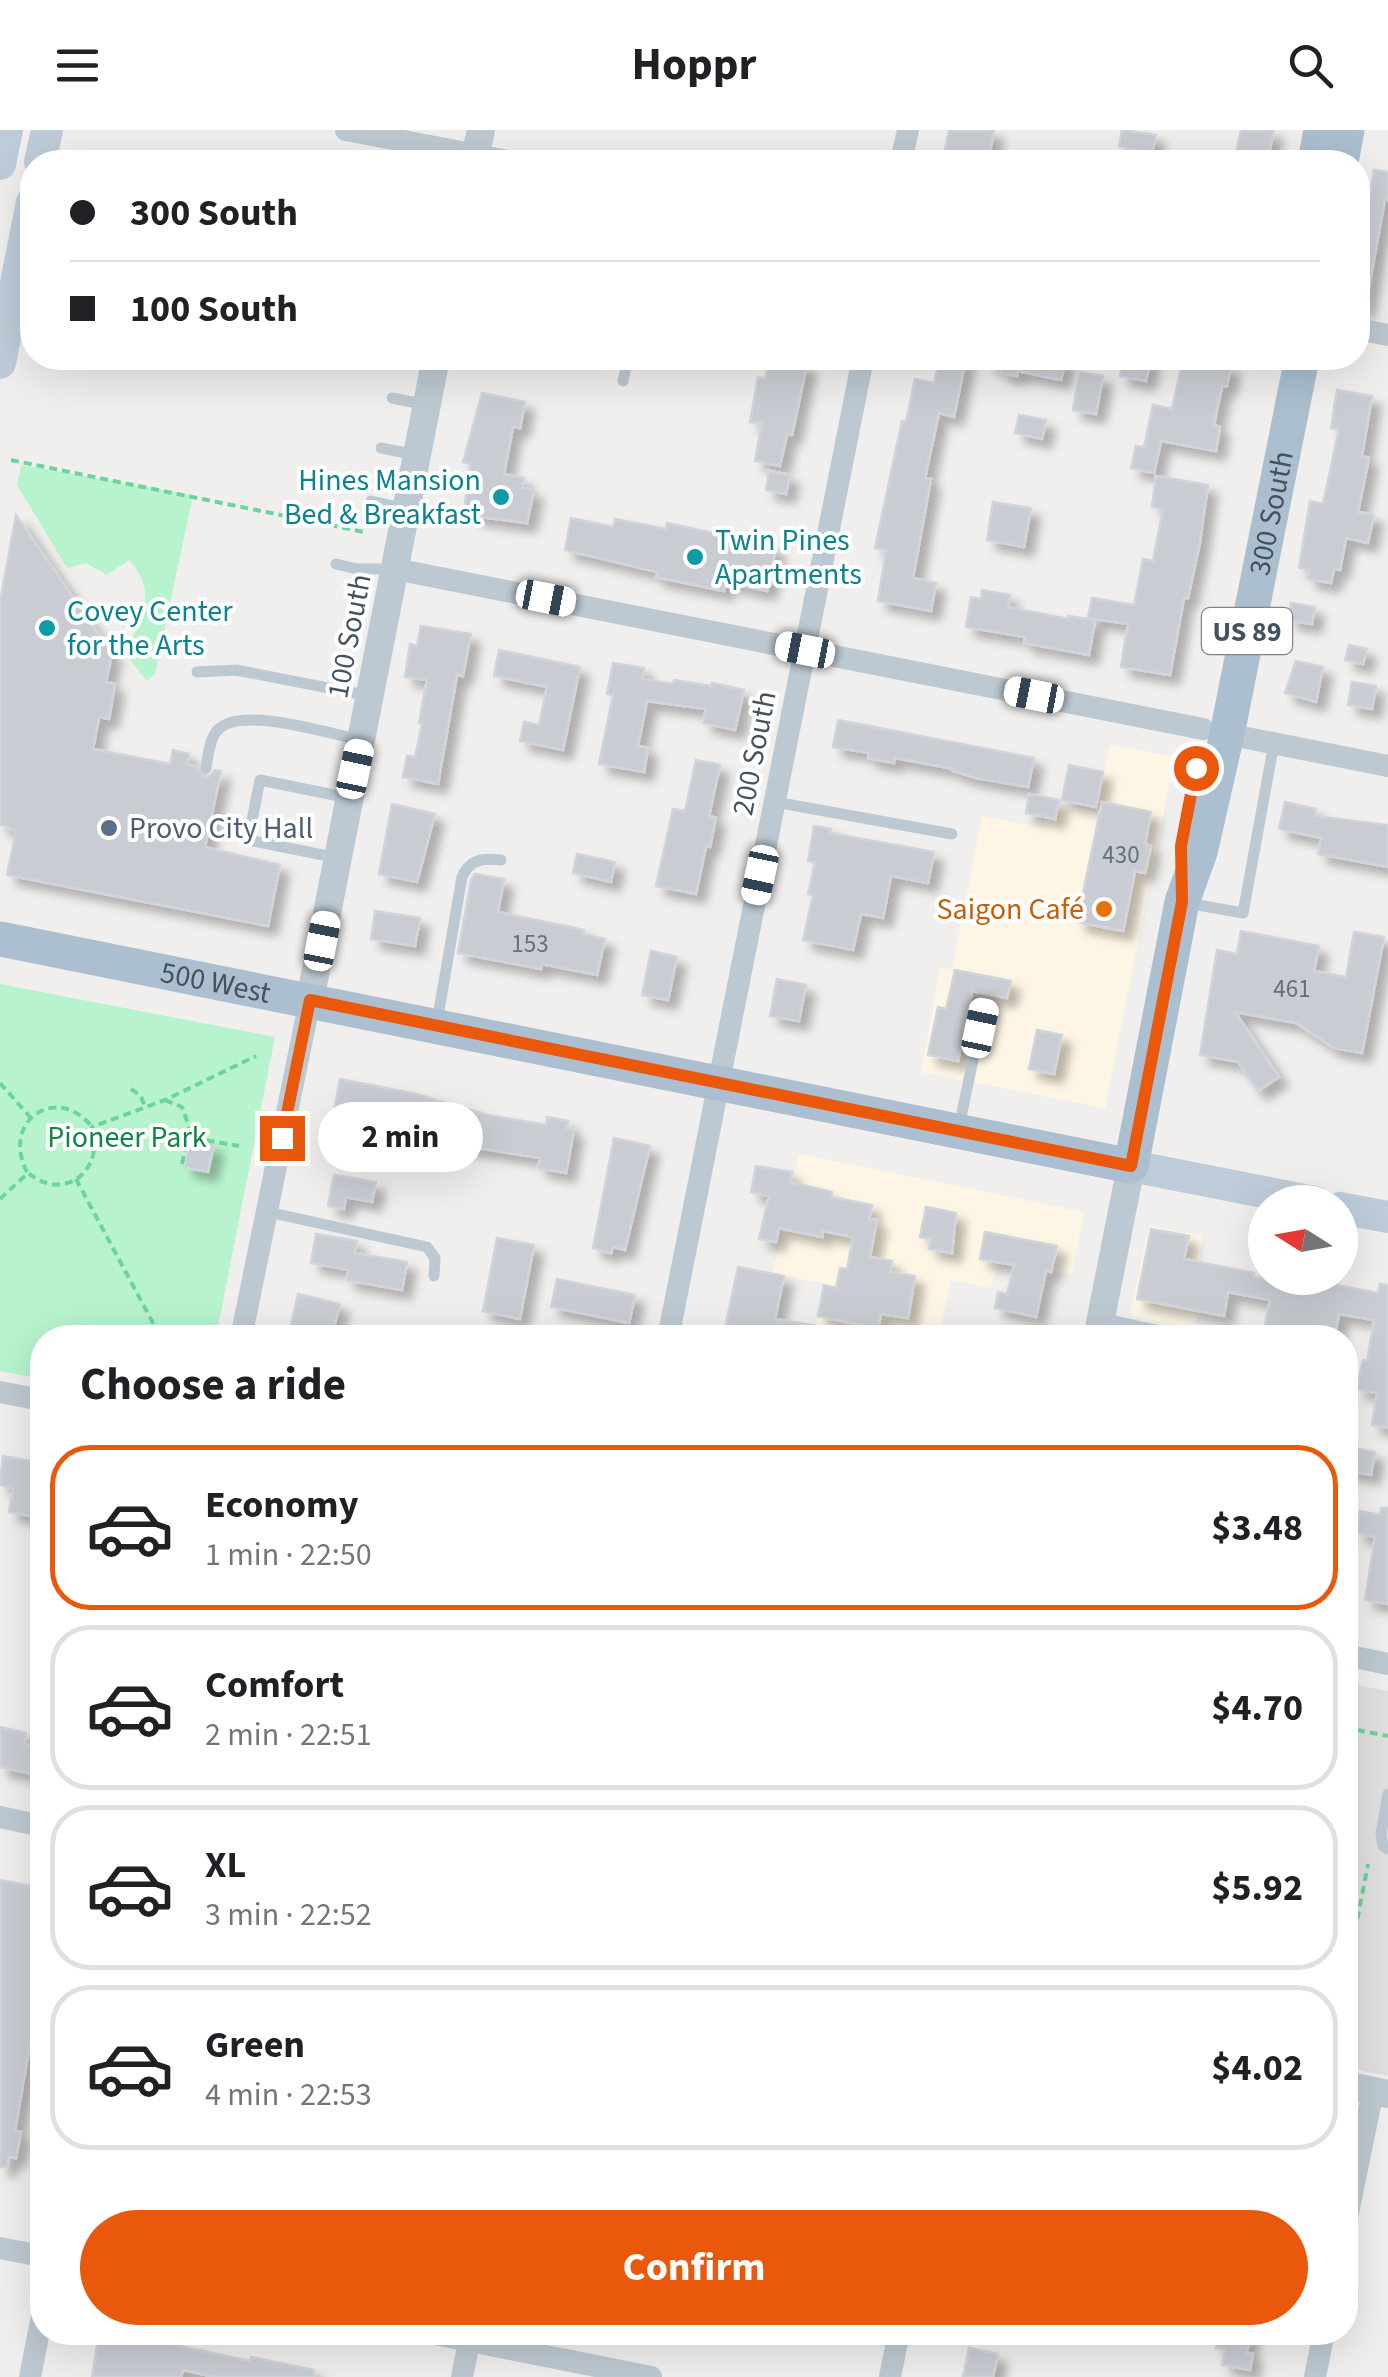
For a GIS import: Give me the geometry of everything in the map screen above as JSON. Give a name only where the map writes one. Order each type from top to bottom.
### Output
[{"type":"main road","points":[[0,164],[7,130]]},
{"type":"main road","points":[[0,363],[20,262]]},
{"type":"main road","name":"300 South","points":[[1215,731],[1276,370]]},
{"type":"main road","name":"300 South","points":[[1131,1166],[1182,902],[1181,846],[1215,731],[1299,370]]},
{"type":"main road","name":"500 West","points":[[0,939],[1248,1189]]},
{"type":"main road","points":[[1358,1211],[1388,1217]]},
{"type":"street","points":[[346,130],[477,149]]},
{"type":"street","name":"100 South","points":[[244,1325],[434,370]]},
{"type":"street","name":"200 South","points":[[671,1325],[861,370]]},
{"type":"street","points":[[395,568],[1388,766]]},
{"type":"street","name":"300 South","points":[[1100,1325],[1131,1166]]},
{"type":"street","points":[[0,1392],[30,1398]]},
{"type":"street","points":[[1358,1658],[1388,1664]]},
{"type":"street","points":[[0,1817],[30,1823]]},
{"type":"street","points":[[1358,2150],[1368,2090]]},
{"type":"street","points":[[0,2248],[30,2254]]},
{"type":"street","points":[[30,2377],[36,2345]]},
{"type":"street","points":[[462,2377],[468,2345]]},
{"type":"street","points":[[506,2345],[651,2377]]},
{"type":"street","points":[[890,2377],[896,2345]]},
{"type":"street","points":[[1315,2377],[1321,2345]]},
{"type":"lane","points":[[623,381],[625,370]]},
{"type":"lane","points":[[392,398],[427,405]]},
{"type":"lane","points":[[382,448],[417,455]]},
{"type":"lane","points":[[371,501],[407,508]]},
{"type":"lane","points":[[336,564],[395,568]]},
{"type":"lane","points":[[197,672],[236,670],[370,696]]},
{"type":"lane","points":[[206,768],[217,730],[230,721],[250,718],[361,740]]},
{"type":"lane","points":[[1182,902],[1243,914],[1274,743]]},
{"type":"lane","points":[[338,858],[248,840],[260,780],[349,798]]},
{"type":"lane","points":[[775,802],[952,834]]},
{"type":"lane","points":[[436,1026],[462,877],[477,860],[501,860]]},
{"type":"lane","points":[[958,1131],[985,1002]]},
{"type":"lane","points":[[268,1212],[427,1247],[435,1258],[434,1276]]},
{"type":"lane","points":[[1388,1794],[1381,1834],[1383,1846],[1388,1849]]},
{"type":"path","points":[[11,460],[364,532]]},
{"type":"path","points":[[92,1126],[165,1100],[256,1056]]},
{"type":"path","points":[[0,1083],[30,1117]]},
{"type":"path","points":[[131,1090],[141,1096],[145,1107]]},
{"type":"path","points":[[165,1100],[182,1107],[193,1138]]},
{"type":"path","points":[[62,1108],[81,1115],[92,1126],[97,1142],[92,1163],[67,1183],[47,1184],[28,1174],[19,1142],[22,1127],[30,1117],[42,1110],[62,1108]]},
{"type":"path","points":[[182,1164],[188,1136],[239,1146]]},
{"type":"path","points":[[0,1198],[28,1174]]},
{"type":"path","points":[[76,1179],[153,1325]]},
{"type":"path","points":[[1358,1730],[1388,1736]]},
{"type":"path","points":[[1358,1913],[1368,1864]]},
{"type":"shaded area","points":[[1110,745],[1175,757],[1105,1108],[921,1072],[940,968],[952,969],[982,816],[1043,828],[1048,803],[1096,812]]},
{"type":"shaded area","points":[[799,1154],[1084,1212],[1072,1275],[999,1261],[991,1288],[951,1280],[941,1325],[816,1325],[825,1284],[773,1273]]},
{"type":"shaded area","points":[[1149,1226],[1203,1236],[1196,1280],[1204,1282],[1196,1325],[1173,1325],[1130,1315]]},
{"type":"shaded area","points":[[1358,1685],[1388,1691],[1388,2076],[1358,2070]]},
{"type":"green space","points":[[21,465],[193,495],[155,674],[147,681],[123,651],[145,606],[138,571],[129,560],[107,575],[86,563],[67,568],[17,485]]},
{"type":"green space","name":"Pioneer Park","points":[[0,984],[275,1037],[218,1325],[30,1325],[30,1377],[0,1371]]},
{"type":"building","points":[[949,130],[994,130],[990,150],[945,150]]},
{"type":"building","points":[[1122,130],[1156,135],[1153,150],[1119,146]]},
{"type":"building","points":[[1241,130],[1274,130],[1270,150],[1237,150]]},
{"type":"building","points":[[1374,170],[1388,172],[1388,200],[1385,199],[1370,282],[1370,194]]},
{"type":"building","points":[[767,370],[806,370],[792,435],[787,434],[780,466],[755,461],[762,423],[750,422],[758,377],[765,379]]},
{"type":"building","points":[[937,370],[964,370],[954,417],[939,413],[925,478],[931,479],[913,578],[936,583],[931,611],[878,601],[886,550],[875,548],[915,379],[934,383]]},
{"type":"building","points":[[1002,370],[1063,370],[1061,380],[1018,371],[1017,376],[1001,373]]},
{"type":"building","points":[[1121,370],[1148,370],[1146,381],[1120,376]]},
{"type":"building","points":[[1180,370],[1230,370],[1227,386],[1222,386],[1214,425],[1220,427],[1216,451],[1161,441],[1154,473],[1131,468],[1136,446],[1144,447],[1153,405],[1172,409]]},
{"type":"building","points":[[1079,372],[1103,376],[1096,414],[1073,410]]},
{"type":"building","points":[[1337,390],[1372,396],[1362,456],[1369,458],[1358,512],[1374,515],[1368,543],[1346,538],[1340,570],[1334,569],[1331,583],[1308,579],[1310,569],[1299,568],[1310,501],[1323,504],[1339,429],[1331,428]]},
{"type":"building","points":[[482,393],[525,402],[520,428],[513,427],[504,474],[524,478],[522,488],[534,490],[527,523],[474,516],[465,503],[471,464],[463,462]]},
{"type":"building","points":[[1019,415],[1046,420],[1042,439],[1015,433]]},
{"type":"building","points":[[769,471],[790,475],[786,494],[766,490]]},
{"type":"building","points":[[1156,476],[1208,485],[1200,542],[1188,598],[1184,598],[1170,675],[1121,667],[1128,624],[1088,618],[1092,598],[1134,605],[1143,559],[1153,561],[1163,509],[1152,507]]},
{"type":"building","points":[[993,502],[1031,508],[1024,547],[987,540]]},
{"type":"building","name":"Provo City Hall","points":[[16,515],[112,654],[106,682],[115,684],[109,719],[99,717],[93,749],[170,764],[173,750],[189,754],[187,764],[197,767],[204,777],[221,771],[205,847],[280,865],[268,926],[7,875],[16,831],[0,824],[0,602]]},
{"type":"building","points":[[571,518],[613,527],[615,519],[666,529],[667,523],[776,547],[767,591],[726,582],[724,591],[656,577],[657,572],[565,550]]},
{"type":"building","points":[[982,590],[1010,595],[1008,607],[1068,619],[1095,620],[1089,655],[1024,643],[1025,637],[966,627],[971,597],[981,599]]},
{"type":"building","points":[[1291,603],[1315,607],[1312,624],[1288,620]]},
{"type":"building","points":[[421,626],[471,634],[463,676],[457,675],[438,784],[403,777],[407,756],[415,757],[422,724],[419,723],[427,680],[405,677],[410,644],[417,646]]},
{"type":"building","points":[[1349,645],[1367,649],[1363,664],[1345,660]]},
{"type":"building","points":[[499,650],[580,667],[563,750],[520,741],[524,722],[539,725],[547,687],[494,676]]},
{"type":"building","points":[[1296,661],[1323,667],[1316,702],[1285,693]]},
{"type":"building","points":[[613,663],[644,668],[642,679],[673,684],[674,680],[711,686],[712,683],[744,690],[735,730],[703,723],[706,709],[647,701],[638,746],[648,748],[644,772],[599,764],[613,695],[607,694]]},
{"type":"building","points":[[1352,682],[1376,686],[1372,709],[1348,705]]},
{"type":"building","points":[[838,720],[1034,758],[1028,787],[895,758],[894,763],[868,758],[869,753],[833,747]]},
{"type":"building","points":[[696,760],[720,765],[709,816],[716,818],[696,894],[656,886],[673,809],[685,811]]},
{"type":"building","points":[[1069,765],[1103,772],[1096,807],[1062,800]]},
{"type":"building","points":[[1029,794],[1059,800],[1055,819],[1026,813]]},
{"type":"building","points":[[1102,802],[1151,812],[1145,844],[1151,846],[1145,873],[1135,871],[1123,931],[1077,922]]},
{"type":"building","points":[[1285,802],[1316,809],[1315,816],[1388,825],[1388,867],[1318,854],[1321,838],[1279,829]]},
{"type":"building","points":[[392,804],[435,814],[417,882],[379,874]]},
{"type":"building","points":[[814,826],[831,829],[830,833],[934,852],[928,883],[891,876],[883,918],[861,914],[853,950],[803,940],[813,895],[808,894],[815,862],[808,861]]},
{"type":"building","points":[[577,854],[615,862],[611,882],[573,873]]},
{"type":"building","points":[[475,874],[504,879],[498,912],[584,930],[583,934],[605,939],[597,975],[458,953]]},
{"type":"building","points":[[375,911],[420,918],[415,946],[371,939]]},
{"type":"building","points":[[1241,931],[1319,946],[1314,971],[1346,977],[1354,932],[1384,937],[1362,1053],[1334,1048],[1296,1023],[1235,1012],[1279,1077],[1258,1091],[1238,1062],[1200,1055],[1217,950],[1237,954]]},
{"type":"building","points":[[651,951],[677,957],[668,1000],[642,995]]},
{"type":"building","points":[[955,970],[1011,981],[1007,998],[972,991],[958,1061],[928,1055],[938,1007],[946,1009]]},
{"type":"building","points":[[777,979],[806,985],[799,1021],[770,1016]]},
{"type":"building","points":[[1037,1030],[1062,1035],[1054,1074],[1029,1069]]},
{"type":"building","points":[[340,1079],[416,1094],[488,1115],[546,1125],[547,1117],[568,1121],[566,1128],[574,1130],[566,1173],[538,1168],[540,1158],[408,1137],[409,1133],[387,1128],[388,1122],[334,1111]]},
{"type":"building","points":[[614,1138],[650,1146],[625,1250],[613,1247],[611,1253],[593,1248]]},
{"type":"building","points":[[190,1140],[214,1145],[208,1172],[184,1167]]},
{"type":"building","points":[[756,1166],[792,1172],[790,1182],[832,1192],[831,1197],[872,1205],[869,1219],[877,1220],[870,1257],[892,1261],[890,1272],[915,1276],[908,1318],[881,1314],[879,1325],[860,1325],[818,1316],[824,1285],[836,1288],[840,1268],[847,1269],[853,1237],[823,1231],[822,1237],[779,1228],[776,1242],[759,1239],[769,1196],[751,1192]]},
{"type":"building","points":[[334,1175],[376,1182],[372,1202],[346,1197],[344,1209],[328,1206]]},
{"type":"building","points":[[926,1207],[956,1213],[952,1253],[929,1249],[931,1239],[920,1237]]},
{"type":"building","points":[[1151,1229],[1189,1236],[1184,1259],[1248,1272],[1248,1295],[1358,1295],[1358,1289],[1378,1293],[1380,1284],[1388,1285],[1388,1428],[1372,1425],[1377,1393],[1358,1389],[1374,1320],[1339,1314],[1337,1325],[1265,1325],[1270,1300],[1228,1292],[1224,1316],[1137,1299]]},
{"type":"building","points":[[985,1232],[1057,1246],[1051,1272],[1046,1271],[1036,1317],[995,1308],[998,1292],[1007,1294],[1014,1265],[980,1259]]},
{"type":"building","points":[[316,1234],[357,1241],[355,1253],[407,1262],[402,1290],[346,1280],[349,1270],[311,1263]]},
{"type":"building","points":[[497,1238],[534,1245],[520,1319],[483,1311]]},
{"type":"building","points":[[738,1267],[784,1276],[775,1319],[811,1325],[726,1325]]},
{"type":"building","points":[[557,1279],[635,1295],[629,1323],[551,1307]]},
{"type":"building","points":[[298,1294],[340,1304],[335,1325],[291,1325]]},
{"type":"building","points":[[1358,1449],[1375,1452],[1371,1475],[1358,1472]]},
{"type":"building","points":[[3,1456],[30,1461],[30,1516],[9,1512],[13,1488],[0,1485]]},
{"type":"building","points":[[1381,1508],[1388,1508],[1388,1604],[1365,1600],[1375,1537],[1358,1533],[1360,1511],[1380,1515]]},
{"type":"building","points":[[0,1727],[26,1733],[24,1744],[30,1746],[30,1773],[0,1767]]},
{"type":"building","points":[[0,1880],[30,1886],[30,2043],[15,2131],[21,2132],[16,2158],[9,2157],[7,2167],[0,2167]]},
{"type":"building","points":[[97,2345],[174,2345],[314,2370],[314,2377],[215,2377],[183,2370],[181,2377],[92,2377]]},
{"type":"building","points":[[1248,2345],[1247,2353],[1253,2354],[1250,2370],[1222,2365],[1225,2350],[1216,2348]]},
{"type":"building","points":[[969,2348],[998,2354],[993,2377],[963,2377]]},
{"type":"place","name":"Hines Mansion Bed & Breakfast","points":[[501,497]]},
{"type":"place","name":"Twin Pines Apartments","points":[[695,557]]},
{"type":"place","name":"Covey Center for the Arts","points":[[47,628]]},
{"type":"place","name":"Provo City Hall","points":[[109,828]]},
{"type":"place","name":"Saigon Café","points":[[1104,909]]},
{"type":"route","points":[[282,1138],[310,1000],[1131,1166],[1182,902],[1181,846],[1196,768]]}]
